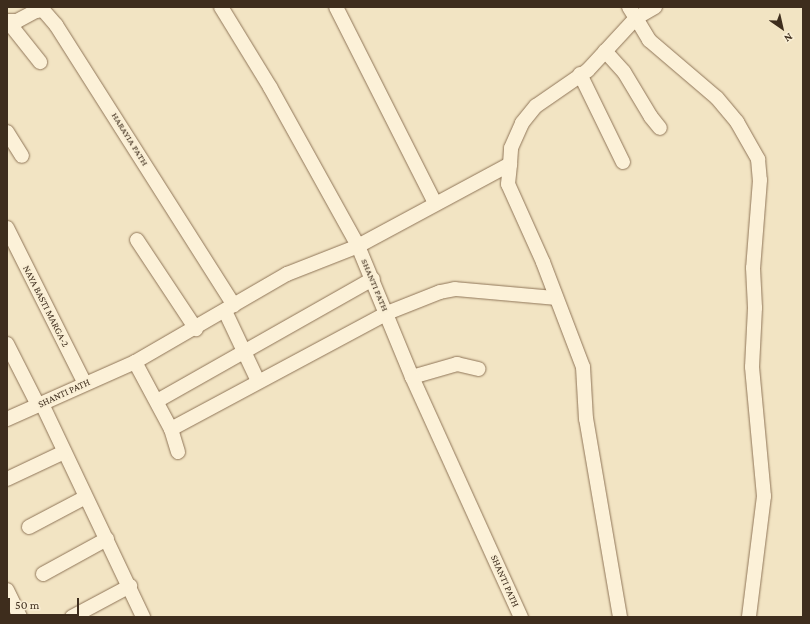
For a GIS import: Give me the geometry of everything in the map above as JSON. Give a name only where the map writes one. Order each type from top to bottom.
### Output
[{"type":"street","points":[[221,7],[270,87],[358,246],[435,203],[510,164]]},
{"type":"street","points":[[336,7],[435,203]]},
{"type":"street","points":[[620,617],[586,419],[583,367],[543,262],[508,184],[511,148],[522,123],[536,106],[580,74],[588,70],[634,14],[654,7]]},
{"type":"street","name":"HARAYIA PATH","points":[[8,22],[44,10],[56,25],[230,308]]},
{"type":"street","points":[[634,14],[649,40],[716,98],[737,122],[758,159],[760,180],[753,268],[755,308],[752,367],[764,496],[750,617]]},
{"type":"street","points":[[8,22],[40,62]]},
{"type":"street","points":[[605,51],[624,72],[651,117],[660,128]]},
{"type":"street","points":[[580,74],[622,162]]},
{"type":"street","points":[[7,133],[22,156]]},
{"type":"street","name":"NAYA BASTI MARGA-2","points":[[7,228],[85,384]]},
{"type":"street","points":[[138,240],[196,329]]},
{"type":"street","name":"SHANTI PATH","points":[[7,420],[135,362],[196,329],[287,274],[358,246],[373,279],[412,377],[521,617]]},
{"type":"street","points":[[157,400],[373,279]]},
{"type":"street","points":[[171,429],[386,313],[455,289],[556,298]]},
{"type":"street","points":[[230,308],[244,351],[258,381]]},
{"type":"street","points":[[7,344],[64,452],[144,617]]},
{"type":"street","points":[[135,362],[157,400],[171,429],[178,452]]},
{"type":"street","points":[[412,377],[457,364],[478,369]]},
{"type":"street","points":[[7,479],[64,452]]},
{"type":"street","points":[[29,527],[86,497]]},
{"type":"street","points":[[43,574],[107,539]]},
{"type":"street","points":[[72,617],[130,586]]},
{"type":"street","points":[[7,590],[20,617]]}]
